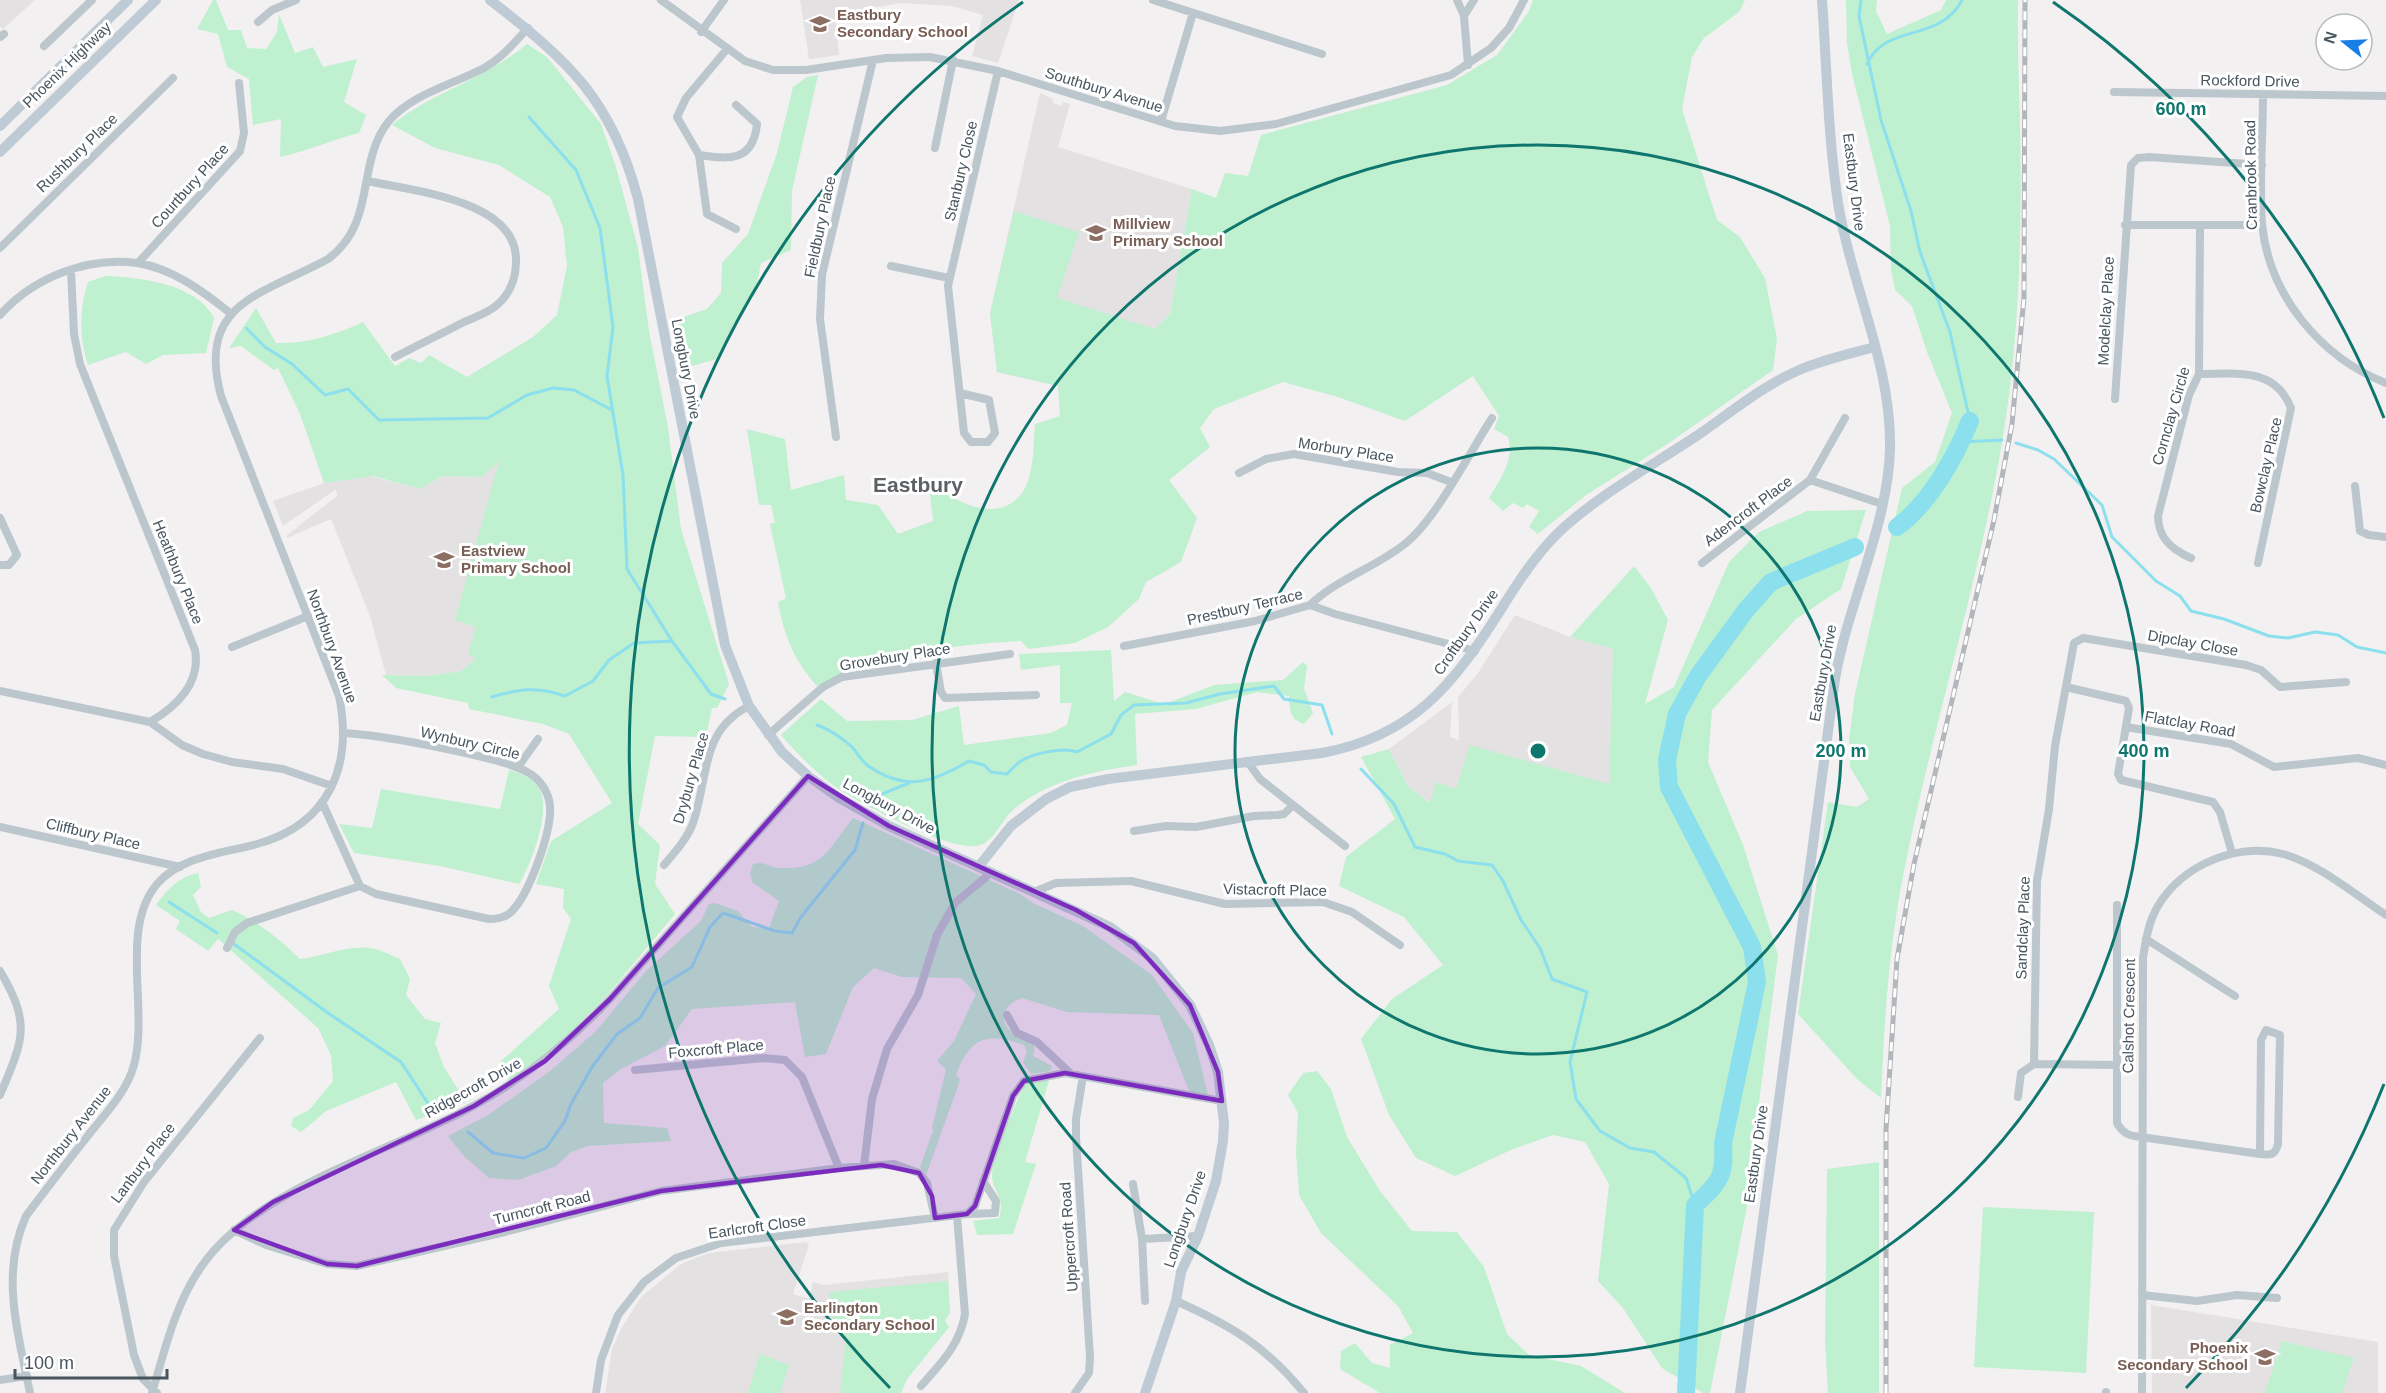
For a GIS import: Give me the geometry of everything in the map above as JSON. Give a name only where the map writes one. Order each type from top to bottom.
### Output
[{"type":"street","points":[[44,46],[92,0]]},
{"type":"street","name":"Phoenix Highway","points":[[0,126],[128,0]]},
{"type":"street","name":"Phoenix Highway","points":[[0,152],[156,0]]},
{"type":"street","points":[[258,22],[272,10],[296,0]]},
{"type":"street","name":"Longbury Drive","points":[[490,0],[528,28],[588,88],[614,129],[631,171],[720,625],[725,645],[749,706],[768,735],[808,776],[839,798],[889,826],[1110,927],[1152,958],[1173,981],[1190,1005],[1209,1045],[1218,1072],[1222,1101],[1224,1123],[1220,1161],[1198,1236],[1181,1272],[1176,1301],[1145,1393]]},
{"type":"street","name":"Southbury Avenue","points":[[661,0],[701,32],[745,61],[773,70],[806,70],[873,60],[930,57],[953,60],[998,71],[1190,129],[1220,131],[1276,124],[1450,75],[1491,48],[1509,28],[1524,0]]},
{"type":"street","points":[[701,32],[724,0]]},
{"type":"street","points":[[1153,0],[1322,54]]},
{"type":"street","points":[[1456,0],[1464,16],[1468,65]]},
{"type":"street","points":[[1464,16],[1474,0]]},
{"type":"street","name":"Eastbury Drive","points":[[1740,1393],[1837,670],[1847,624],[1882,504],[1890,448],[1885,392],[1839,209],[1822,0]]},
{"type":"street","points":[[1161,121],[1193,13]]},
{"type":"street","points":[[0,315],[27,290],[71,270],[107,262],[138,263],[188,283],[230,313],[249,299],[315,266],[341,249],[358,223],[383,131],[400,111],[497,60],[528,28]]},
{"type":"street","points":[[727,49],[686,98],[678,112],[679,124],[699,155],[707,214],[736,229]]},
{"type":"street","name":"Fieldbury Place","points":[[836,437],[820,319],[822,275],[873,60]]},
{"type":"street","points":[[935,148],[953,60]]},
{"type":"street","name":"Stanbury Close","points":[[960,393],[989,399],[995,433],[988,442],[980,444],[966,439],[962,423],[948,306],[949,278],[998,71]]},
{"type":"street","name":"Rushbury Place","points":[[0,248],[173,78]]},
{"type":"street","name":"Courtbury Place","points":[[138,263],[240,151],[244,133],[239,83]]},
{"type":"street","name":"Rockford Drive","points":[[2114,92],[2386,96]]},
{"type":"street","name":"Cranbrook Road","points":[[2263,95],[2262,225],[2276,279],[2309,329],[2353,367],[2386,382]]},
{"type":"street","points":[[699,155],[733,159],[745,152],[757,124],[736,105]]},
{"type":"street","name":"Modelclay Place","points":[[2115,399],[2125,225],[2131,165],[2138,158],[2262,165]]},
{"type":"street","points":[[368,181],[483,210],[503,227],[512,242],[516,256],[516,272],[511,286],[495,307],[395,357]]},
{"type":"street","points":[[2125,225],[2262,225]]},
{"type":"street","name":"Cornclay Circle","points":[[2191,558],[2167,544],[2158,525],[2158,516],[2188,395],[2199,374],[2200,226]]},
{"type":"street","points":[[891,267],[949,278]]},
{"type":"street","name":"Heathbury Place","points":[[71,270],[74,334],[80,364],[195,650],[197,667],[190,685],[168,710],[150,722]]},
{"type":"street","name":"Northbury Avenue","points":[[30,1393],[9,1285],[16,1235],[46,1189],[118,1097],[134,1067],[140,1022],[139,930],[144,903],[160,881],[180,867],[280,836],[311,815],[332,786],[342,760],[345,733],[339,696],[221,396],[216,376],[216,347],[230,313]]},
{"type":"street","name":"Croftbury Drive","points":[[979,866],[1011,826],[1046,799],[1070,787],[1108,779],[1322,753],[1347,748],[1372,739],[1426,706],[1453,679],[1475,651],[1540,552],[1577,517],[1770,385],[1815,364],[1875,347]]},
{"type":"street","name":"Bowclay Place","points":[[2199,374],[2261,376],[2277,385],[2291,408],[2258,563]]},
{"type":"street","points":[[1310,605],[1326,590],[1405,544],[1423,526],[1492,418]]},
{"type":"street","name":"Adencroft Place","points":[[1702,562],[1810,480],[1845,418]]},
{"type":"street","name":"Morbury Place","points":[[1239,473],[1273,457],[1294,454],[1398,472],[1427,472],[1451,482]]},
{"type":"street","name":"Adencroft Place","points":[[1810,480],[1882,504]]},
{"type":"street","points":[[2355,486],[2360,531],[2368,535],[2386,537]]},
{"type":"street","points":[[0,565],[9,565],[17,555],[1,522]]},
{"type":"street","name":"Prestbury Terrace","points":[[1124,646],[1255,621],[1310,605],[1335,614],[1475,651]]},
{"type":"street","points":[[232,647],[308,616]]},
{"type":"street","name":"Dipclay Close","points":[[2051,794],[2055,746],[2071,650],[2074,643],[2083,638],[2246,665],[2261,670],[2280,687],[2346,682]]},
{"type":"street","name":"Grovebury Place","points":[[768,735],[832,681],[856,674],[1010,654]]},
{"type":"street","points":[[936,663],[941,692],[945,698],[1036,695]]},
{"type":"street","points":[[2066,687],[2126,701],[2129,708],[2118,774],[2121,780],[2213,802],[2220,812],[2232,853]]},
{"type":"street","points":[[0,691],[150,722],[182,745],[203,754],[232,762],[283,769],[332,786]]},
{"type":"street","name":"Drybury Place","points":[[664,865],[683,843],[693,823],[719,729],[733,714],[749,706]]},
{"type":"street","name":"Flatclay Road","points":[[2126,727],[2231,744],[2274,767],[2358,758],[2386,765]]},
{"type":"street","name":"Wynbury Circle","points":[[345,733],[370,735],[518,767],[534,776],[543,786],[550,806],[549,818],[533,875],[510,914],[489,919],[398,900],[376,894],[360,886]]},
{"type":"street","points":[[518,767],[538,739]]},
{"type":"street","points":[[1247,762],[1260,779],[1345,846]]},
{"type":"street","name":"Ridgecroft Drive","points":[[154,1393],[173,1323],[188,1288],[202,1266],[234,1230],[273,1202],[474,1106],[545,1061],[603,1006],[808,776]]},
{"type":"street","name":"Sandclay Place","points":[[2034,1064],[2037,881],[2051,794]]},
{"type":"street","points":[[227,948],[236,933],[247,923],[360,886],[322,802]]},
{"type":"street","points":[[1134,831],[1166,826],[1203,827],[1254,816],[1278,815],[1284,814],[1293,805]]},
{"type":"street","name":"Cliffbury Place","points":[[0,827],[180,867]]},
{"type":"street","name":"Calshot Crescent","points":[[2142,1393],[2143,958],[2153,916],[2179,880],[2207,862],[2232,853],[2268,852],[2295,859],[2386,915]]},
{"type":"street","points":[[934,1218],[932,1196],[919,1173],[894,1164],[864,1166],[867,1124],[878,1072],[887,1049],[918,995],[937,935],[955,903],[992,872]]},
{"type":"street","name":"Vistacroft Place","points":[[1034,892],[1056,884],[1131,881],[1225,904],[1323,902],[1352,912],[1400,945]]},
{"type":"street","points":[[2117,905],[2117,1123],[2125,1133],[2141,1137],[2260,1154],[2271,1155],[2278,1144],[2280,1035],[2272,1030],[2266,1030],[2262,1040],[2260,1154]]},
{"type":"street","points":[[2146,939],[2235,996]]},
{"type":"street","points":[[0,971],[19,1008],[22,1030],[19,1048],[0,1095]]},
{"type":"street","points":[[1007,1015],[1017,1034],[1037,1042],[1072,1074]]},
{"type":"street","name":"Lanbury Place","points":[[154,1393],[143,1379],[134,1355],[114,1256],[114,1230],[118,1219],[144,1182],[260,1038]]},
{"type":"street","name":"Foxcroft Place","points":[[635,1070],[764,1058],[785,1060],[802,1077],[839,1168]]},
{"type":"street","points":[[2018,1097],[2020,1073],[2034,1064],[2117,1065]]},
{"type":"street","points":[[967,1214],[975,1206],[1013,1096],[1024,1081],[1052,1074],[1072,1074],[1222,1101]]},
{"type":"street","name":"Uppercroft Road","points":[[1075,1393],[1085,1381],[1090,1366],[1076,1137],[1076,1119],[1083,1076]]},
{"type":"street","name":"Turncroft Road","points":[[234,1230],[266,1245],[327,1264],[357,1266],[505,1232],[661,1191],[864,1166]]},
{"type":"street","name":"Earlcroft Close","points":[[596,1393],[601,1360],[618,1315],[644,1282],[676,1258],[721,1243],[967,1214],[995,1213],[996,1201],[983,1181]]},
{"type":"street","points":[[1133,1184],[1137,1221],[1142,1239],[1145,1300]]},
{"type":"street","points":[[921,1386],[953,1349],[963,1327],[965,1314],[957,1216]]},
{"type":"street","points":[[1142,1239],[1198,1236]]},
{"type":"street","points":[[2142,1295],[2197,1301],[2237,1295],[2277,1298]]},
{"type":"street","points":[[1176,1301],[1214,1317],[1247,1337],[1278,1363],[1304,1393]]},
{"type":"street","points":[[0,1380],[27,1376]]},
{"type":"highlighted area","points":[[808,776],[889,826],[1076,910],[1134,943],[1190,1005],[1218,1072],[1222,1101],[1065,1073],[1024,1081],[1013,1096],[975,1206],[967,1214],[935,1218],[932,1196],[919,1173],[881,1165],[661,1191],[357,1266],[327,1264],[234,1230],[273,1202],[474,1106],[545,1061],[610,999]]},
{"type":"shaded area","points":[[0,0],[35,0],[3,29],[0,26]]},
{"type":"shaded area","name":"Eastbury Secondary School","points":[[800,0],[1019,0],[998,63],[972,56],[983,15],[952,6],[901,3],[835,14],[839,55],[809,59]]},
{"type":"shaded area","name":"Millview Primary School","points":[[1040,93],[1053,99],[1053,103],[1062,106],[1063,102],[1070,104],[1058,147],[1192,189],[1170,314],[1138,347],[1085,392],[997,372],[990,313]]},
{"type":"shaded area","name":"Eastview Primary School","points":[[500,459],[477,657],[461,671],[428,676],[386,675],[370,616],[331,519],[287,538],[286,536],[338,495],[335,490],[283,526],[273,501],[324,483],[370,476],[420,489],[442,476],[482,477]]},
{"type":"shaded area","points":[[1515,615],[1570,637],[1613,648],[1609,784],[1431,803],[1408,786],[1389,749],[1452,702],[1450,737],[1459,740],[1458,697],[1478,673]]},
{"type":"shaded area","name":"Earlington Secondary School","points":[[806,1242],[809,1245],[793,1294],[809,1299],[813,1282],[823,1285],[948,1272],[950,1312],[945,1321],[949,1327],[907,1379],[901,1393],[605,1393],[612,1349],[621,1329],[641,1297],[683,1263],[709,1253]]},
{"type":"shaded area","name":"Phoenix Secondary School","points":[[2151,1305],[2378,1342],[2378,1393],[2152,1393]]},
{"type":"green space","points":[[213,0],[216,0],[228,30],[241,30],[247,48],[266,49],[277,32],[279,14],[295,53],[313,47],[323,67],[357,59],[344,102],[366,115],[359,133],[280,157],[281,119],[253,125],[249,79],[227,67],[218,34],[197,29]]},
{"type":"green space","points":[[1533,0],[1745,0],[1739,12],[1704,38],[1692,57],[1682,109],[1717,220],[1740,237],[1765,278],[1777,339],[1773,370],[1669,443],[1586,495],[1538,534],[1529,527],[1539,511],[1527,504],[1523,508],[1513,503],[1503,511],[1489,498],[1505,469],[1510,454],[1510,445],[1508,437],[1494,429],[1499,416],[1473,376],[1405,421],[1338,397],[1283,382],[1214,409],[1200,428],[1210,447],[1169,480],[1197,518],[1181,562],[1146,582],[1139,599],[1108,627],[1075,643],[1028,649],[1021,641],[942,648],[916,653],[865,666],[817,686],[796,657],[783,626],[778,602],[786,598],[770,524],[775,522],[771,505],[759,505],[747,429],[785,439],[791,490],[844,475],[846,500],[878,505],[898,534],[933,521],[930,494],[943,491],[962,502],[983,508],[994,509],[1014,502],[1022,493],[1029,477],[1033,459],[1035,424],[1060,416],[1058,386],[997,372],[990,313],[1014,211],[1079,232],[1057,298],[1155,329],[1170,314],[1192,189],[1216,198],[1225,173],[1248,176],[1261,135],[1447,85],[1497,55],[1529,11]]},
{"type":"green space","points":[[1846,0],[1877,0],[1876,11],[1887,34],[1941,10],[1946,0],[2018,0],[2020,236],[2017,311],[2010,387],[1983,540],[1926,771],[1901,887],[1887,992],[1881,1098],[1857,1079],[1798,1014],[1828,802],[1857,807],[1869,799],[1850,767],[1849,739],[1855,694],[1902,488],[1935,462],[1952,413],[1927,352],[1912,306],[1895,290],[1891,270],[1890,226],[1852,74],[1847,43]]},
{"type":"green space","points":[[527,44],[547,57],[601,124],[616,167],[638,248],[649,331],[668,427],[681,529],[729,684],[717,708],[712,708],[706,737],[655,736],[638,824],[660,845],[655,884],[675,914],[603,1000],[555,1048],[509,1080],[499,1063],[559,1009],[549,986],[571,919],[563,908],[564,889],[536,884],[551,841],[612,803],[569,734],[543,724],[469,709],[468,703],[396,688],[382,675],[428,676],[461,671],[476,658],[468,654],[476,627],[455,620],[499,461],[482,477],[442,476],[420,489],[373,476],[324,483],[300,414],[278,368],[274,370],[241,346],[229,348],[256,308],[276,343],[321,338],[363,322],[395,366],[409,358],[421,363],[429,355],[467,377],[533,337],[557,315],[567,266],[563,227],[550,197],[499,165],[435,148],[392,125],[425,103],[494,67]]},
{"type":"green space","points":[[818,75],[792,191],[791,250],[761,263],[755,293],[733,326],[717,359],[681,369],[672,321],[707,309],[721,293],[722,263],[748,234],[777,153],[793,87],[807,77]]},
{"type":"green space","points":[[105,276],[150,281],[181,290],[195,297],[206,306],[214,318],[206,353],[163,355],[146,364],[126,352],[88,365],[82,334],[83,303],[88,282]]},
{"type":"green space","points":[[1866,510],[1841,589],[1796,619],[1712,710],[1708,762],[1743,845],[1778,955],[1755,1134],[1751,1186],[1710,1393],[1703,1393],[1662,1368],[1623,1308],[1598,1281],[1609,1184],[1585,1142],[1553,1135],[1513,1149],[1455,1176],[1416,1158],[1389,1115],[1361,1039],[1392,999],[1443,965],[1404,917],[1339,886],[1346,857],[1395,819],[1361,757],[1389,749],[1408,786],[1430,803],[1436,782],[1456,789],[1470,745],[1609,784],[1613,649],[1570,637],[1634,566],[1651,588],[1668,620],[1645,704],[1674,687],[1729,562],[1759,532],[1807,511]]},
{"type":"green space","points":[[1111,650],[1114,701],[1125,692],[1160,703],[1170,702],[1214,685],[1283,680],[1303,662],[1307,666],[1304,689],[1313,713],[1304,724],[1293,717],[1289,696],[1257,692],[1196,709],[1135,714],[1137,765],[1088,774],[1042,791],[1014,809],[986,842],[967,846],[949,842],[904,824],[842,791],[817,772],[781,735],[821,699],[847,721],[912,720],[959,706],[964,745],[1051,733],[1067,725],[1072,703],[1060,703],[1060,665],[1021,670],[1019,654]]},
{"type":"green space","points":[[509,770],[535,783],[543,800],[538,838],[519,884],[440,866],[354,853],[339,824],[372,828],[381,789],[500,809]]},
{"type":"green space","points":[[853,818],[1020,894],[1035,904],[1083,926],[1152,975],[1193,1033],[1208,1095],[1191,1096],[1159,1015],[1067,1012],[1022,998],[1008,1007],[1004,1020],[1009,1029],[1035,1046],[1033,1056],[1052,1066],[1050,1071],[1031,1074],[1023,1062],[1027,1051],[1024,1045],[990,1039],[974,1045],[961,1062],[956,1075],[960,1079],[957,1089],[926,1175],[920,1167],[933,1131],[946,1069],[937,1061],[954,1041],[976,994],[961,978],[902,977],[874,968],[853,987],[826,1054],[805,1057],[795,1002],[692,1009],[665,1046],[621,1069],[603,1083],[604,1123],[667,1128],[671,1141],[588,1146],[571,1152],[556,1166],[518,1180],[489,1178],[464,1156],[448,1136],[488,1115],[549,1072],[595,1032],[646,971],[701,921],[709,904],[715,903],[738,911],[752,927],[769,928],[779,901],[752,882],[750,873],[753,864],[760,863],[776,868],[795,868],[816,861],[831,848]]},
{"type":"green space","points":[[198,873],[201,887],[193,895],[201,912],[209,918],[232,910],[268,931],[300,959],[343,950],[369,948],[400,959],[410,979],[406,995],[425,1019],[441,1023],[435,1043],[444,1067],[466,1102],[416,1120],[396,1082],[326,1111],[301,1132],[291,1126],[293,1118],[309,1110],[333,1081],[331,1055],[318,1028],[218,939],[208,951],[176,929],[180,921],[156,905],[174,885],[185,877]]},
{"type":"green space","points":[[1317,1071],[1331,1089],[1347,1137],[1380,1191],[1412,1231],[1457,1232],[1484,1267],[1507,1334],[1529,1355],[1581,1366],[1625,1393],[1380,1393],[1340,1369],[1341,1351],[1355,1343],[1372,1363],[1390,1368],[1390,1345],[1413,1333],[1398,1306],[1321,1233],[1299,1195],[1296,1152],[1298,1113],[1288,1095],[1303,1073]]},
{"type":"green space","points":[[1044,1079],[1049,1081],[1025,1162],[1036,1164],[1013,1234],[977,1235],[973,1221],[999,1218],[1001,1204],[992,1180],[993,1166],[1016,1104],[1024,1086]]},
{"type":"green space","points":[[1879,1162],[1879,1393],[1828,1393],[1825,1341],[1827,1169]]},
{"type":"green space","points":[[1983,1207],[2094,1212],[2086,1373],[1974,1367]]},
{"type":"green space","points":[[948,1281],[950,1312],[945,1321],[949,1327],[907,1379],[901,1393],[840,1393],[846,1337],[835,1332],[829,1292]]},
{"type":"green space","points":[[2282,1341],[2354,1358],[2342,1393],[2265,1393]]},
{"type":"green space","points":[[760,1354],[789,1365],[780,1393],[748,1393]]},
{"type":"waterway","points":[[1861,0],[1859,16],[1881,120],[1911,211],[1920,252],[1950,332],[1970,421]]},
{"type":"waterway","points":[[1867,64],[1876,51],[1887,42],[1940,23],[1952,14],[1962,0]]},
{"type":"waterway","points":[[529,117],[576,170],[600,228],[613,327],[607,376],[623,475],[627,569],[672,641],[711,694],[725,699]]},
{"type":"waterway","points":[[246,328],[265,347],[292,364],[325,395],[348,389],[379,420],[488,418],[527,395],[553,388],[574,390],[612,410]]},
{"type":"waterway","points":[[1897,527],[1920,506],[1940,479],[1970,421]]},
{"type":"waterway","points":[[1961,442],[2002,440]]},
{"type":"waterway","points":[[2016,443],[2038,450],[2054,459],[2102,505],[2112,537],[2156,581],[2180,596],[2191,611],[2224,619],[2269,636],[2288,638],[2315,632],[2338,635],[2357,647],[2386,653]]},
{"type":"waterway","points":[[1686,1393],[1695,1205],[1715,1184],[1722,1171],[1723,1143],[1757,982],[1752,947],[1669,787],[1667,760],[1677,714],[1698,676],[1746,610],[1771,582],[1855,547]]},
{"type":"waterway","points":[[492,697],[528,690],[546,691],[565,696],[593,681],[609,660],[634,643],[672,641]]},
{"type":"waterway","points":[[817,725],[844,740],[867,765],[894,779],[906,781],[918,781],[943,775],[969,761],[984,765],[991,772],[1007,774],[1019,762],[1027,758],[1057,751],[1077,752],[1111,734],[1121,715],[1134,705],[1186,703],[1220,694],[1274,686],[1284,699],[1322,705],[1332,734]]},
{"type":"waterway","points":[[1361,769],[1394,804],[1415,847],[1445,854],[1458,861],[1492,865],[1503,881],[1521,920],[1540,948],[1552,979],[1587,992],[1570,1062],[1576,1099],[1600,1131],[1630,1148],[1654,1152],[1686,1178],[1695,1205]]},
{"type":"waterway","points":[[868,805],[870,799],[909,783]]},
{"type":"waterway","points":[[468,1132],[493,1153],[524,1158],[546,1148],[565,1121],[571,1104],[592,1067],[617,1034],[640,1018],[658,988],[692,967],[710,927],[723,913],[775,931],[792,933],[801,917],[855,850],[863,823]]},
{"type":"waterway","points":[[169,902],[217,933]]},
{"type":"waterway","points":[[234,944],[328,1013],[401,1062],[433,1111]]},
{"type":"railway","points":[[1886,1393],[1886,1129],[1897,959],[1914,864],[1994,520],[2012,424],[2024,298],[2025,0]]},
{"type":"place","name":"Eastbury Secondary School","points":[[820,24]]},
{"type":"place","name":"Millview Primary School","points":[[1096,233]]},
{"type":"place","name":"Eastview Primary School","points":[[444,560]]},
{"type":"place","name":"Earlington Secondary School","points":[[787,1317]]},
{"type":"place","name":"Phoenix Secondary School","points":[[2265,1357]]},
{"type":"district","name":"Eastbury","points":[[918,485]]}]
